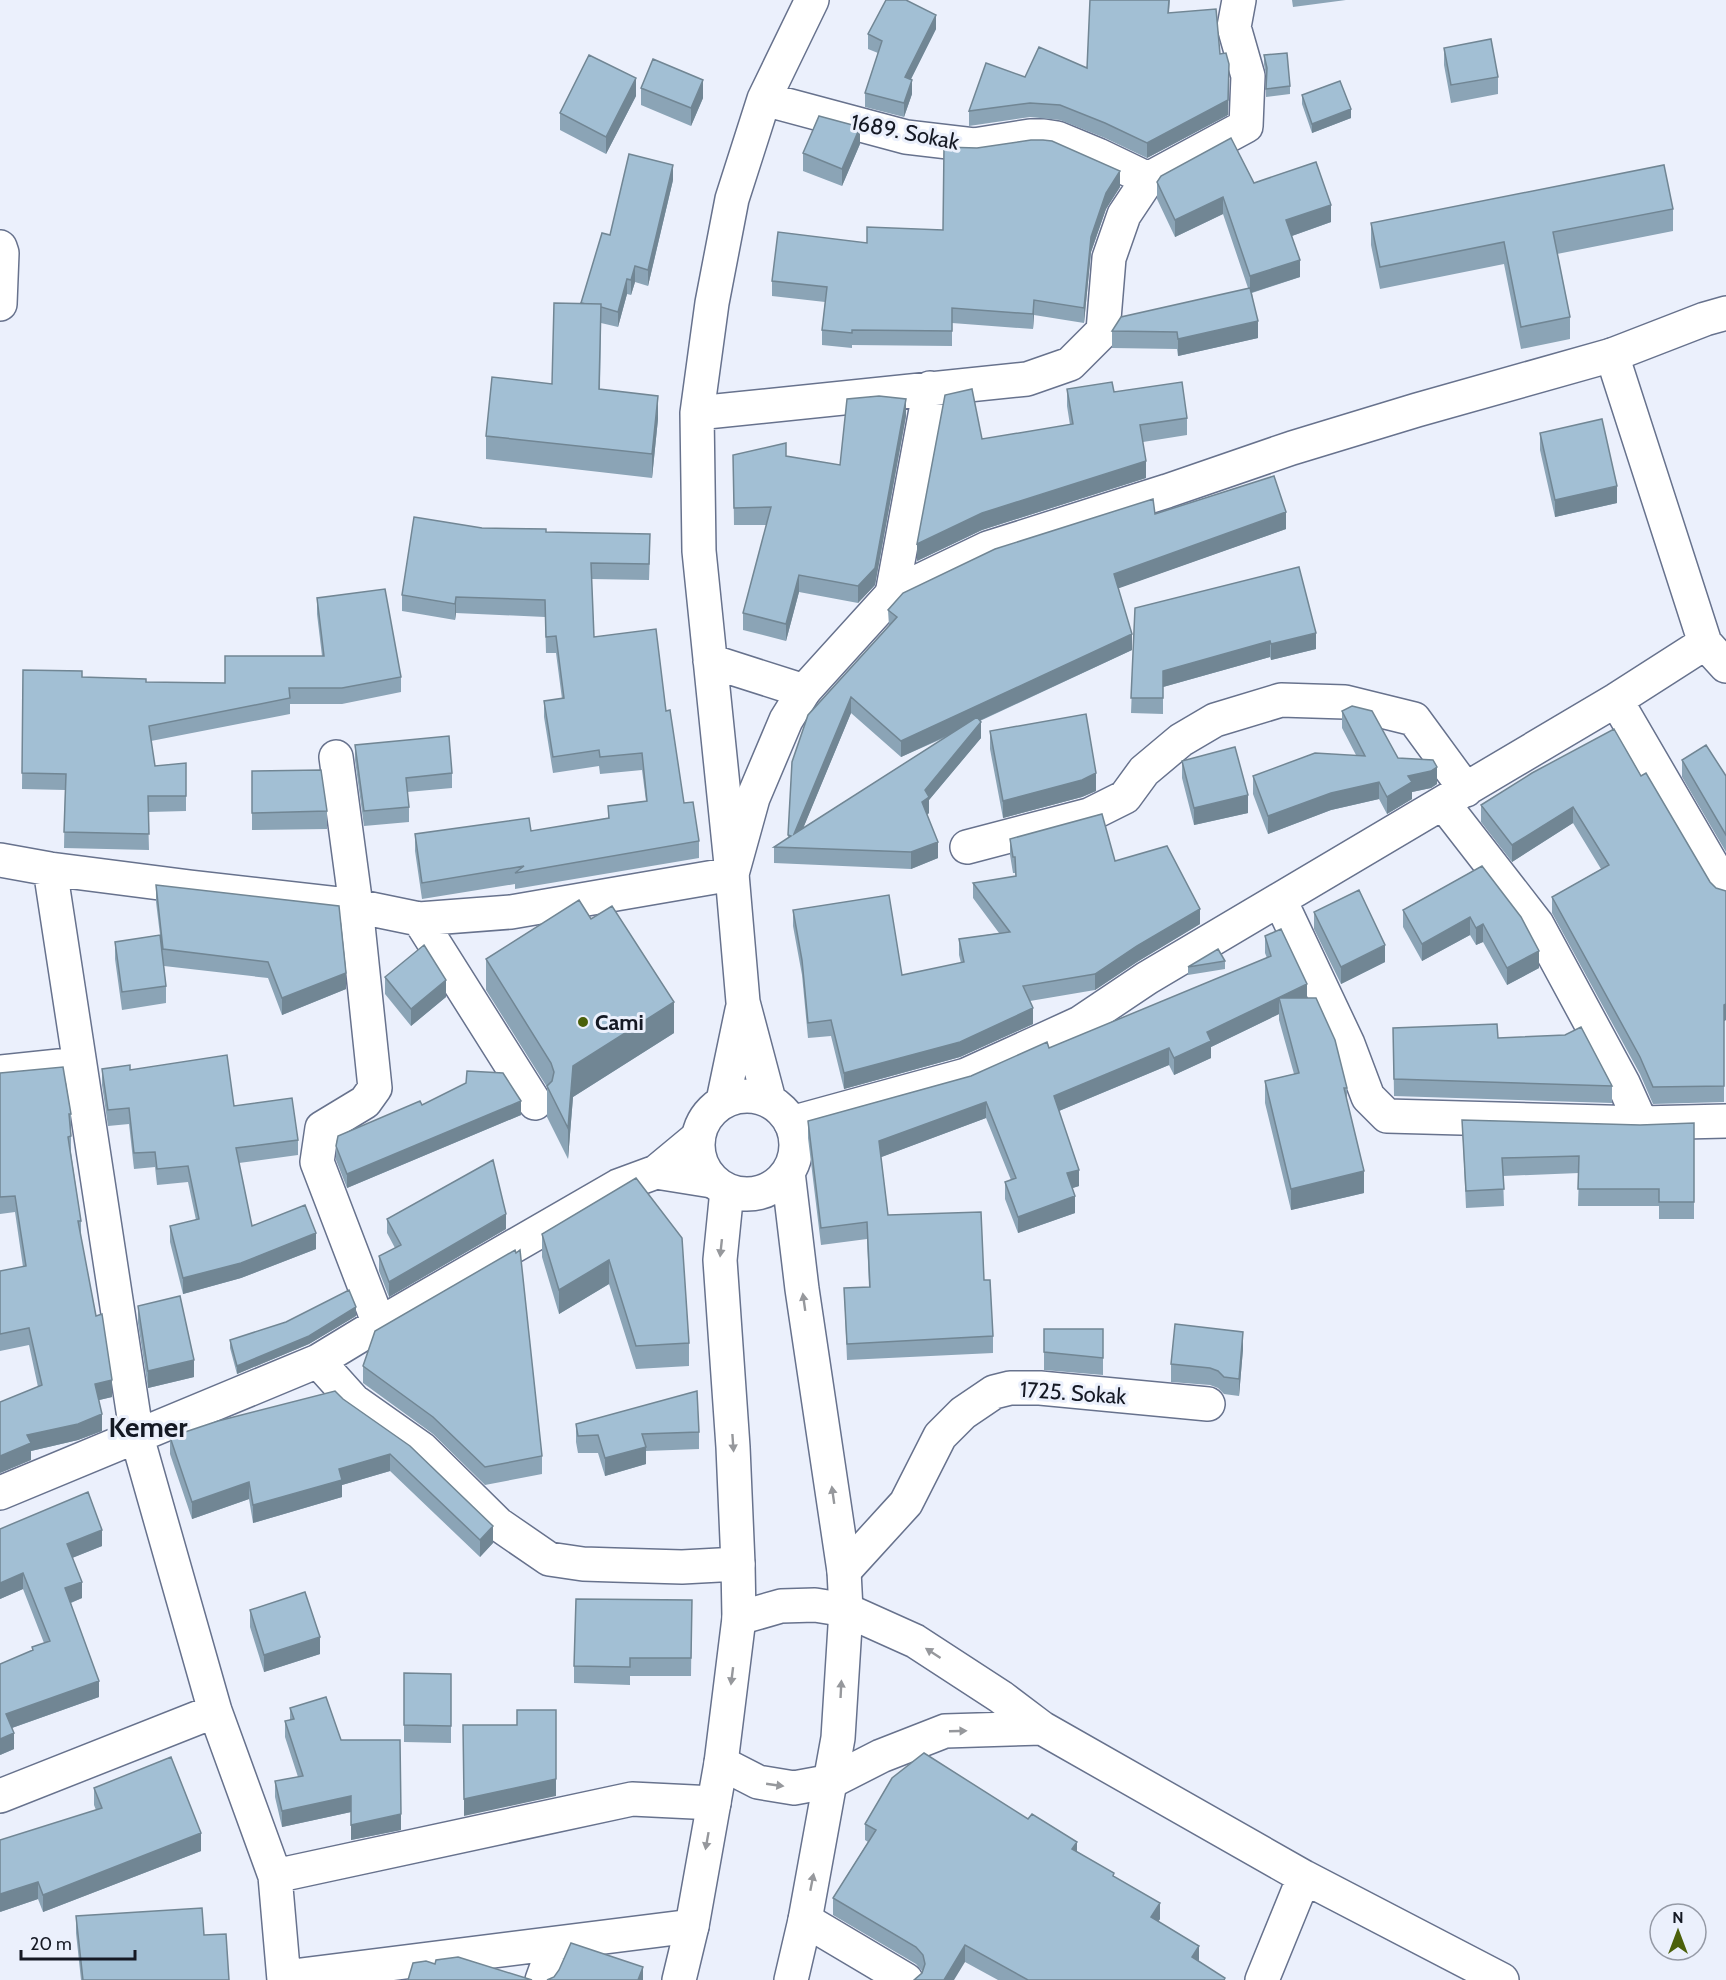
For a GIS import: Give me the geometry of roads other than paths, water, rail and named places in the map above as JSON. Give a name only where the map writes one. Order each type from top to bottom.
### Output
[{"type":"street","points":[[769,1100],[743,1002],[699,551],[697,413],[712,303],[732,199],[764,99],[812,0]]},
{"type":"street","points":[[697,413],[1027,378],[1070,364],[1103,332],[1109,258],[1124,215],[1148,179],[1246,126],[1248,76],[1234,27],[1239,0]]},
{"type":"street","name":"1689. Sokak","points":[[764,99],[906,137],[974,145],[1030,136],[1057,138],[1148,179]]},
{"type":"street","points":[[0,247],[2,253],[0,304]]},
{"type":"street","points":[[732,874],[753,798],[786,720],[804,691],[892,594],[988,548],[1292,448],[1612,355],[1726,313]]},
{"type":"street","points":[[791,1123],[966,1075],[1080,1023],[1147,978],[1616,700],[1716,654],[1612,355]]},
{"type":"street","points":[[892,594],[930,388]]},
{"type":"street","points":[[710,661],[804,691]]},
{"type":"street","points":[[967,847],[1089,815],[1125,797],[1143,771],[1181,740],[1215,720],[1281,700],[1345,702],[1414,719],[1455,796],[1537,924],[1623,1083],[1641,1123]]},
{"type":"street","points":[[1616,700],[1726,889]]},
{"type":"street","points":[[336,757],[356,906],[375,1088],[365,1102],[322,1128],[317,1162],[379,1324]]},
{"type":"street","points":[[0,860],[356,906],[419,919],[511,912],[732,874]]},
{"type":"street","points":[[50,868],[78,1064],[137,1437],[215,1711],[275,1876],[284,1978],[692,1926]]},
{"type":"street","points":[[1280,900],[1348,1044],[1368,1097],[1387,1116],[1641,1123],[1726,1121]]},
{"type":"street","points":[[419,919],[535,1103]]},
{"type":"street","points":[[723,1101],[743,1002]]},
{"type":"street","points":[[0,1072],[78,1064]]},
{"type":"street","points":[[656,1172],[719,1186],[743,1195],[760,1193],[776,1185],[788,1172],[795,1156],[796,1139],[791,1123],[781,1109],[769,1100],[753,1095],[738,1096],[723,1101],[710,1110],[697,1138],[698,1154],[703,1168],[719,1186],[720,1260],[733,1447],[739,1618],[721,1763],[692,1926],[679,1980]]},
{"type":"street","points":[[0,1493],[318,1361],[618,1186],[656,1172],[697,1138]]},
{"type":"street","points":[[788,1172],[802,1289],[844,1571],[846,1610],[838,1738],[832,1781],[791,1980]]},
{"type":"street","points":[[318,1361],[354,1401],[422,1449],[498,1524],[549,1559],[583,1564],[682,1567],[738,1564]]},
{"type":"street","name":"1725. Sokak","points":[[844,1571],[906,1503],[940,1436],[963,1413],[994,1392],[1011,1388],[1040,1388],[1208,1404]]},
{"type":"street","points":[[739,1618],[781,1606],[815,1605],[846,1610],[915,1641],[1001,1697],[1042,1728],[1304,1877],[1503,1980]]},
{"type":"street","points":[[0,1796],[215,1711]]},
{"type":"street","points":[[721,1763],[758,1782],[794,1788],[832,1781],[882,1756],[945,1731],[1042,1728]]},
{"type":"street","points":[[275,1876],[632,1799],[714,1803]]},
{"type":"street","points":[[1262,1980],[1304,1877]]},
{"type":"street","points":[[805,1920],[906,1980]]},
{"type":"street","points":[[542,1980],[555,1944]]},
{"type":"place","name":"Cami","points":[[583,1022]]},
{"type":"district","name":"Kemer","points":[[148,1427]]}]
